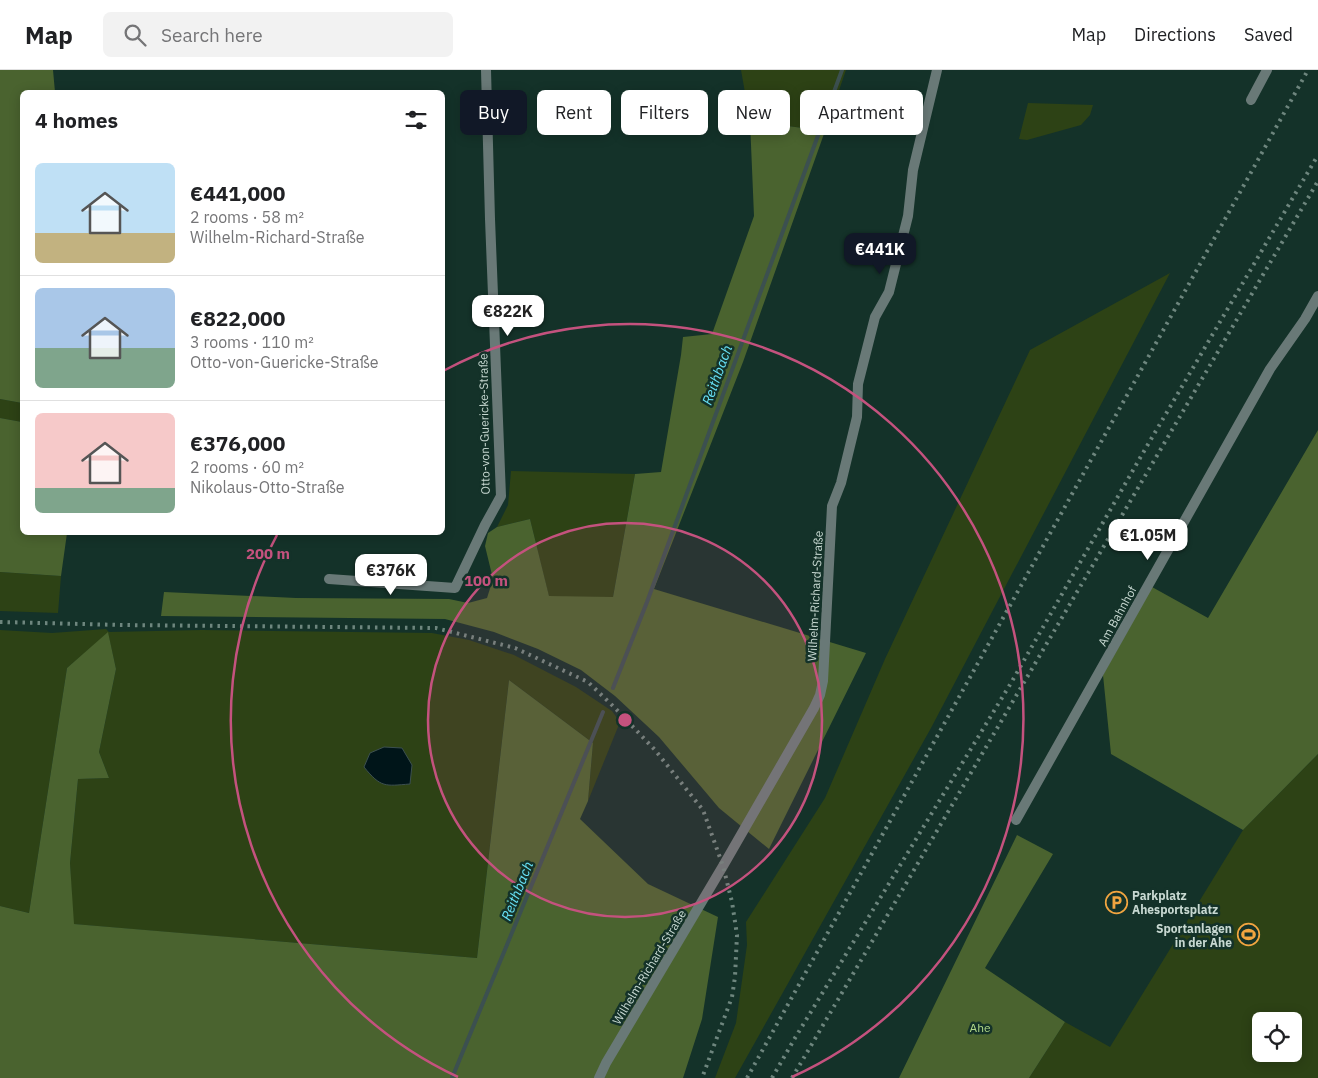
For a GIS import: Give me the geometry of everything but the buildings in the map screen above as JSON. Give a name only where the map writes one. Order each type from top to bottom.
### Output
[{"type":"street","name":"Otto-von-Guericke-Straße","points":[[329,580],[455,588],[501,496],[486,70]]},
{"type":"street","name":"Wilhelm-Richard-Straße","points":[[599,1078],[606,1063],[810,716],[820,695],[824,681],[832,506],[841,483],[857,417],[858,384],[875,317],[889,292],[908,216],[913,170],[937,70]]},
{"type":"street","points":[[1252,100],[1267,70]]},
{"type":"street","name":"Am Bahnhof","points":[[1016,820],[1270,369],[1305,319],[1318,296]]},
{"type":"green space","points":[[0,70],[53,70],[55,90],[20,90],[20,403],[0,399]]},
{"type":"green space","points":[[741,70],[846,70],[839,90],[800,90],[800,128],[790,126],[790,90],[745,90]]},
{"type":"green space","points":[[1028,103],[1093,105],[1090,115],[1081,125],[1027,140],[1019,139]]},
{"type":"green space","points":[[790,126],[800,128],[800,135],[824,135],[743,362],[654,589],[866,653],[769,849],[719,808],[659,737],[615,696],[581,670],[538,649],[494,632],[445,619],[161,616],[164,592],[296,598],[449,599],[468,603],[487,598],[493,579],[485,546],[488,533],[497,527],[530,519],[549,596],[613,597],[635,474],[661,472],[683,337],[712,334],[754,216],[751,135],[790,135]]},
{"type":"green space","points":[[1170,273],[931,728],[735,1078],[715,1078],[736,1023],[747,945],[746,922],[825,798],[885,659],[1030,350]]},
{"type":"green space","points":[[0,399],[20,403],[20,422],[0,418]]},
{"type":"green space","points":[[0,418],[20,422],[20,535],[67,535],[61,576],[0,572]]},
{"type":"green space","points":[[1318,430],[1318,754],[1243,830],[1111,754],[1103,675],[1152,587],[1208,618]]},
{"type":"green space","points":[[511,471],[635,474],[613,597],[549,597],[530,519],[497,527],[508,505]]},
{"type":"green space","points":[[0,572],[61,576],[58,613],[0,611]]},
{"type":"green space","points":[[106,629],[109,632],[202,630],[432,633],[469,640],[514,655],[576,687],[612,711],[620,722],[588,801],[593,743],[509,680],[477,958],[73,924],[70,863],[78,779],[109,778],[99,752],[116,669],[108,633],[67,668],[29,913],[0,906],[0,630],[52,633]]},
{"type":"green space","points":[[108,632],[116,669],[99,752],[109,778],[78,779],[70,863],[74,924],[477,958],[509,680],[593,743],[588,801],[580,819],[648,884],[718,917],[702,1019],[683,1078],[0,1078],[0,906],[29,913],[67,668]]},
{"type":"green space","name":"Sportanlagen in der Ahe","points":[[1318,754],[1318,1078],[1029,1078],[1065,1022],[1110,1047],[1243,830]]},
{"type":"green space","name":"Ahe","points":[[1017,835],[1053,854],[985,968],[1065,1022],[1029,1078],[899,1078]]},
{"type":"shaded area","points":[[384,747],[402,748],[412,765],[410,784],[384,784],[375,779],[364,767],[370,753]]},
{"type":"waterway","name":"Reithbach","points":[[613,688],[647,602],[842,70]]},
{"type":"waterway","name":"Reithbach","points":[[452,1078],[603,712]]},
{"type":"railway","points":[[747,1078],[1308,70]]},
{"type":"railway","points":[[772,1078],[1011,683],[1140,458],[1318,155]]},
{"type":"railway","points":[[792,1078],[1318,181]]},
{"type":"railway","points":[[0,622],[436,628],[515,648],[588,682],[655,750],[703,810],[723,866],[732,902],[737,935],[735,977],[732,997],[702,1078]]},
{"type":"place","name":"Parkplatz Ahesportsplatz","points":[[1116,902]]},
{"type":"place","name":"Sportanlagen in der Ahe","points":[[1248,935]]}]
